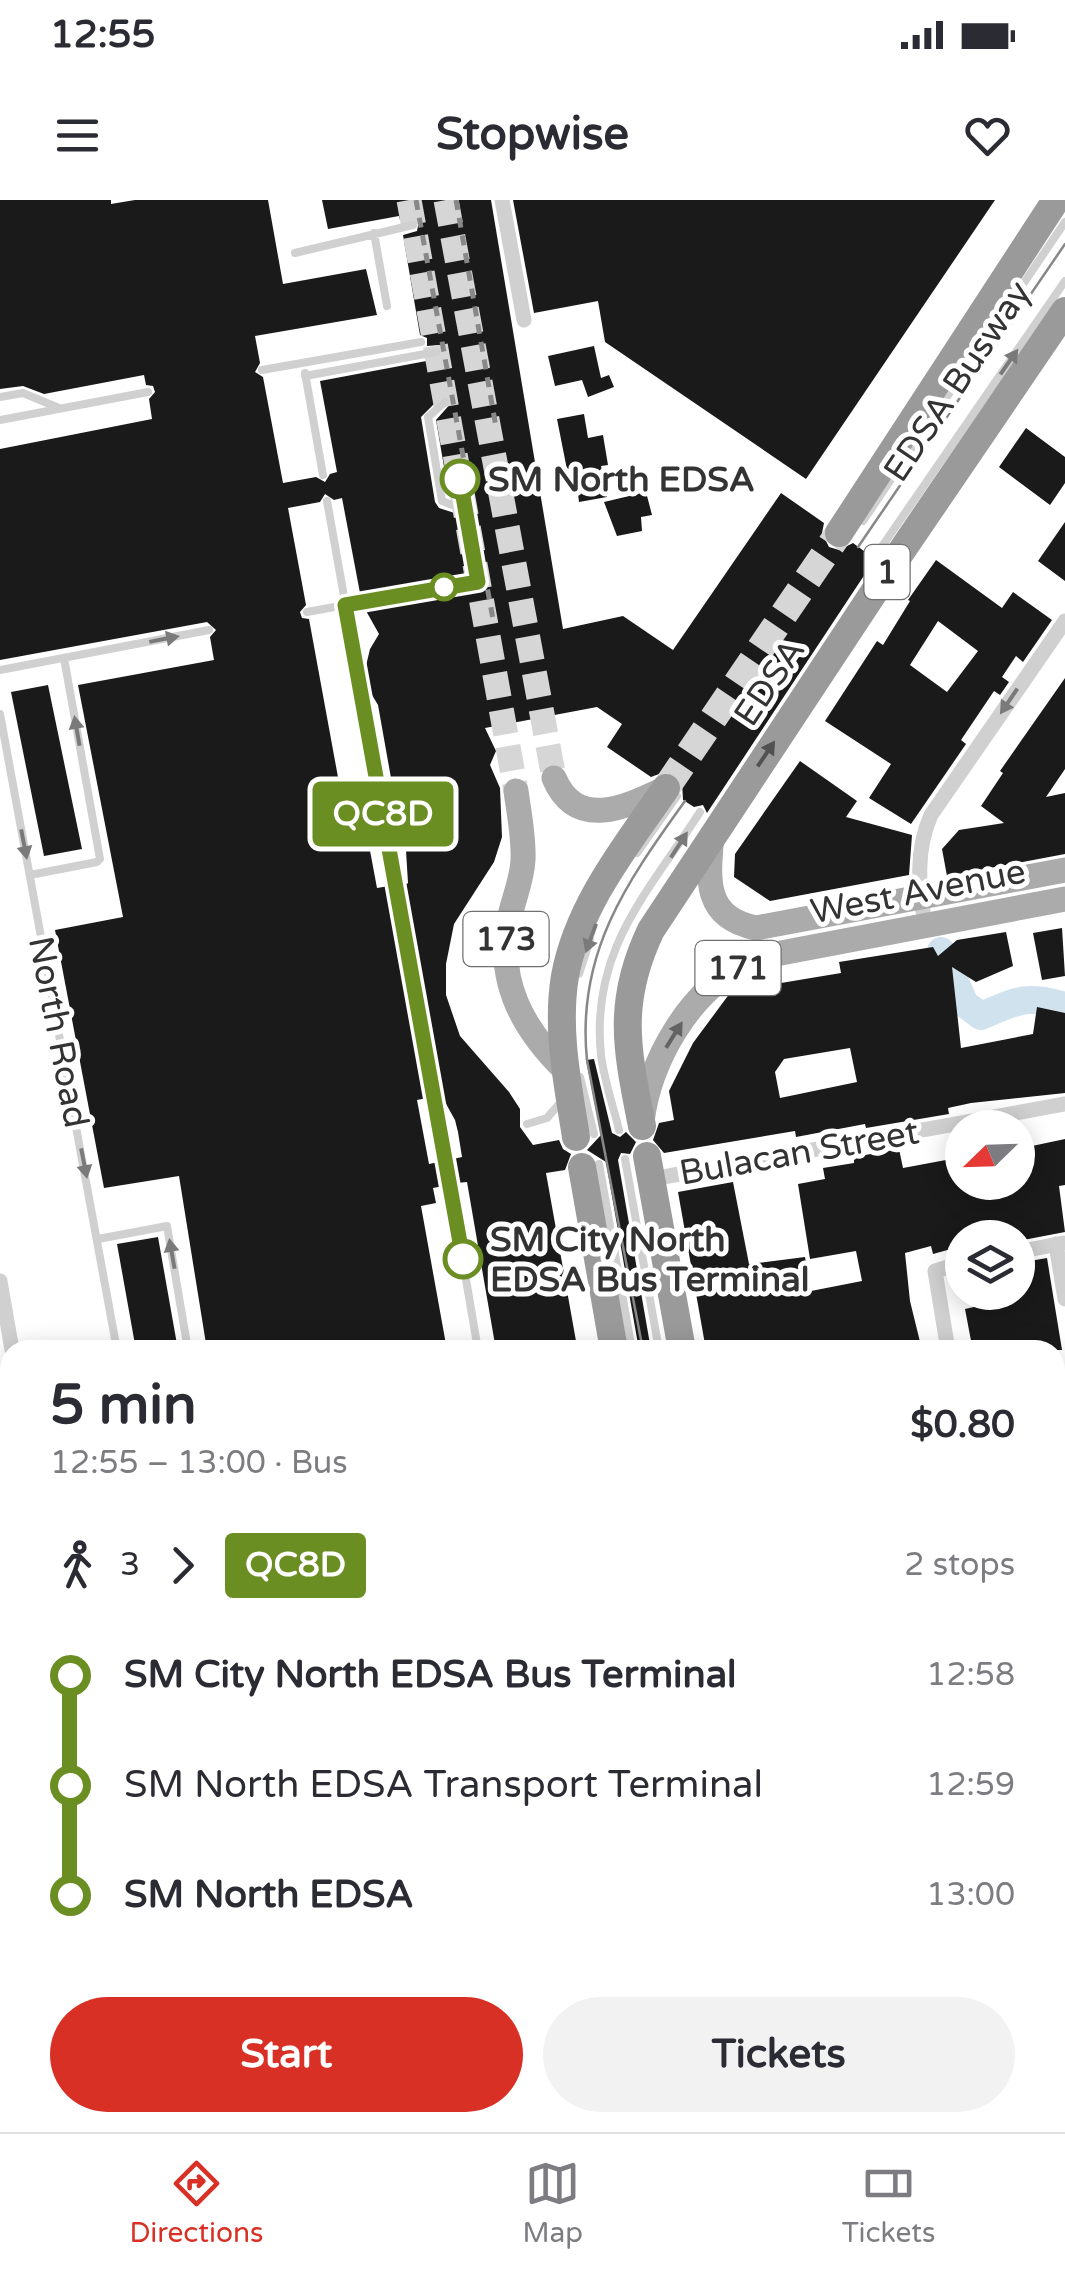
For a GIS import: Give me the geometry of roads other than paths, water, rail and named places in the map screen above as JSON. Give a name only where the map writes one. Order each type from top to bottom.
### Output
[{"type":"highway","name":"1","points":[[850,529],[1056,200]]},
{"type":"highway","name":"EDSA","points":[[630,1128],[627,1003],[631,981],[651,930],[706,823],[1065,311]]},
{"type":"highway","points":[[585,1136],[570,1070],[563,996],[578,928],[604,880],[672,792]]},
{"type":"highway","points":[[641,1165],[680,1340]]},
{"type":"highway","points":[[590,1166],[613,1340]]},
{"type":"main road","name":"173","points":[[570,1070],[530,1032],[509,980],[508,924],[524,857],[516,791],[526,804],[540,806],[551,795],[554,778],[573,802],[601,811],[672,792]]},
{"type":"main road","name":"West Avenue","points":[[706,823],[714,898],[727,916],[746,926],[775,925],[1065,870]]},
{"type":"main road","name":"West Avenue","points":[[630,1128],[668,1044],[705,993],[744,964],[781,953],[1065,899]]},
{"type":"street","points":[[502,200],[524,320]]},
{"type":"street","points":[[924,925],[918,872],[923,832],[1065,621]]},
{"type":"street","points":[[1048,644],[1065,653]]},
{"type":"street","name":"Bulacan Street","points":[[641,1165],[1065,1104]]},
{"type":"street","points":[[1035,1248],[1060,1243],[1065,1299]]},
{"type":"street","points":[[945,1267],[935,1271],[946,1340]]},
{"type":"street","points":[[0,1281],[10,1340]]},
{"type":"lane","name":"EDSA Busway","points":[[850,529],[1065,222]]},
{"type":"lane","points":[[296,252],[413,225]]},
{"type":"lane","points":[[374,233],[387,306]]},
{"type":"lane","name":"EDSA Busway","points":[[874,558],[1065,281]]},
{"type":"lane","points":[[262,370],[421,342]]},
{"type":"lane","points":[[305,376],[436,352]]},
{"type":"lane","points":[[303,364],[322,475]]},
{"type":"lane","points":[[0,420],[148,392]]},
{"type":"lane","points":[[0,397],[23,393],[59,408]]},
{"type":"lane","points":[[445,402],[428,416],[442,501],[465,510]]},
{"type":"lane","points":[[327,501],[380,798]]},
{"type":"lane","points":[[443,588],[456,586]]},
{"type":"lane","points":[[308,612],[362,602]]},
{"type":"lane","points":[[0,670],[208,630]]},
{"type":"lane","points":[[30,874],[100,859],[64,658]]},
{"type":"lane","name":"North Road","points":[[0,714],[115,1340]]},
{"type":"lane","points":[[632,860],[672,792]]},
{"type":"lane","points":[[384,821],[396,885]]},
{"type":"lane","points":[[578,980],[594,928]]},
{"type":"lane","points":[[528,1124],[555,1112],[570,1070]]},
{"type":"lane","points":[[434,1097],[446,1160]]},
{"type":"lane","points":[[442,1141],[457,1138]]},
{"type":"lane","points":[[641,1165],[658,1340]]},
{"type":"lane","points":[[590,1166],[630,1340]]},
{"type":"lane","points":[[450,1185],[476,1340]]},
{"type":"lane","points":[[98,1239],[167,1226],[186,1340]]},
{"type":"waterway","points":[[941,951],[965,1004],[981,1016],[1021,1001],[1040,1000],[1065,1006]]},
{"type":"tunnel","points":[[409,200],[516,791]]},
{"type":"tunnel","points":[[446,200],[554,778]]},
{"type":"tunnel","points":[[666,788],[839,533]]},
{"type":"tram line","points":[[858,547],[1065,244]]},
{"type":"tram line","points":[[641,1340],[587,1060],[586,1022],[589,986],[610,922],[643,861],[685,801]]},
{"type":"railway","points":[[416,200],[493,619]]},
{"type":"railway","points":[[456,200],[496,427]]},
{"type":"place","name":"SM North EDSA","points":[[460,479]]},
{"type":"place","name":"SM City North EDSA Bus Terminal","points":[[463,1259]]}]
